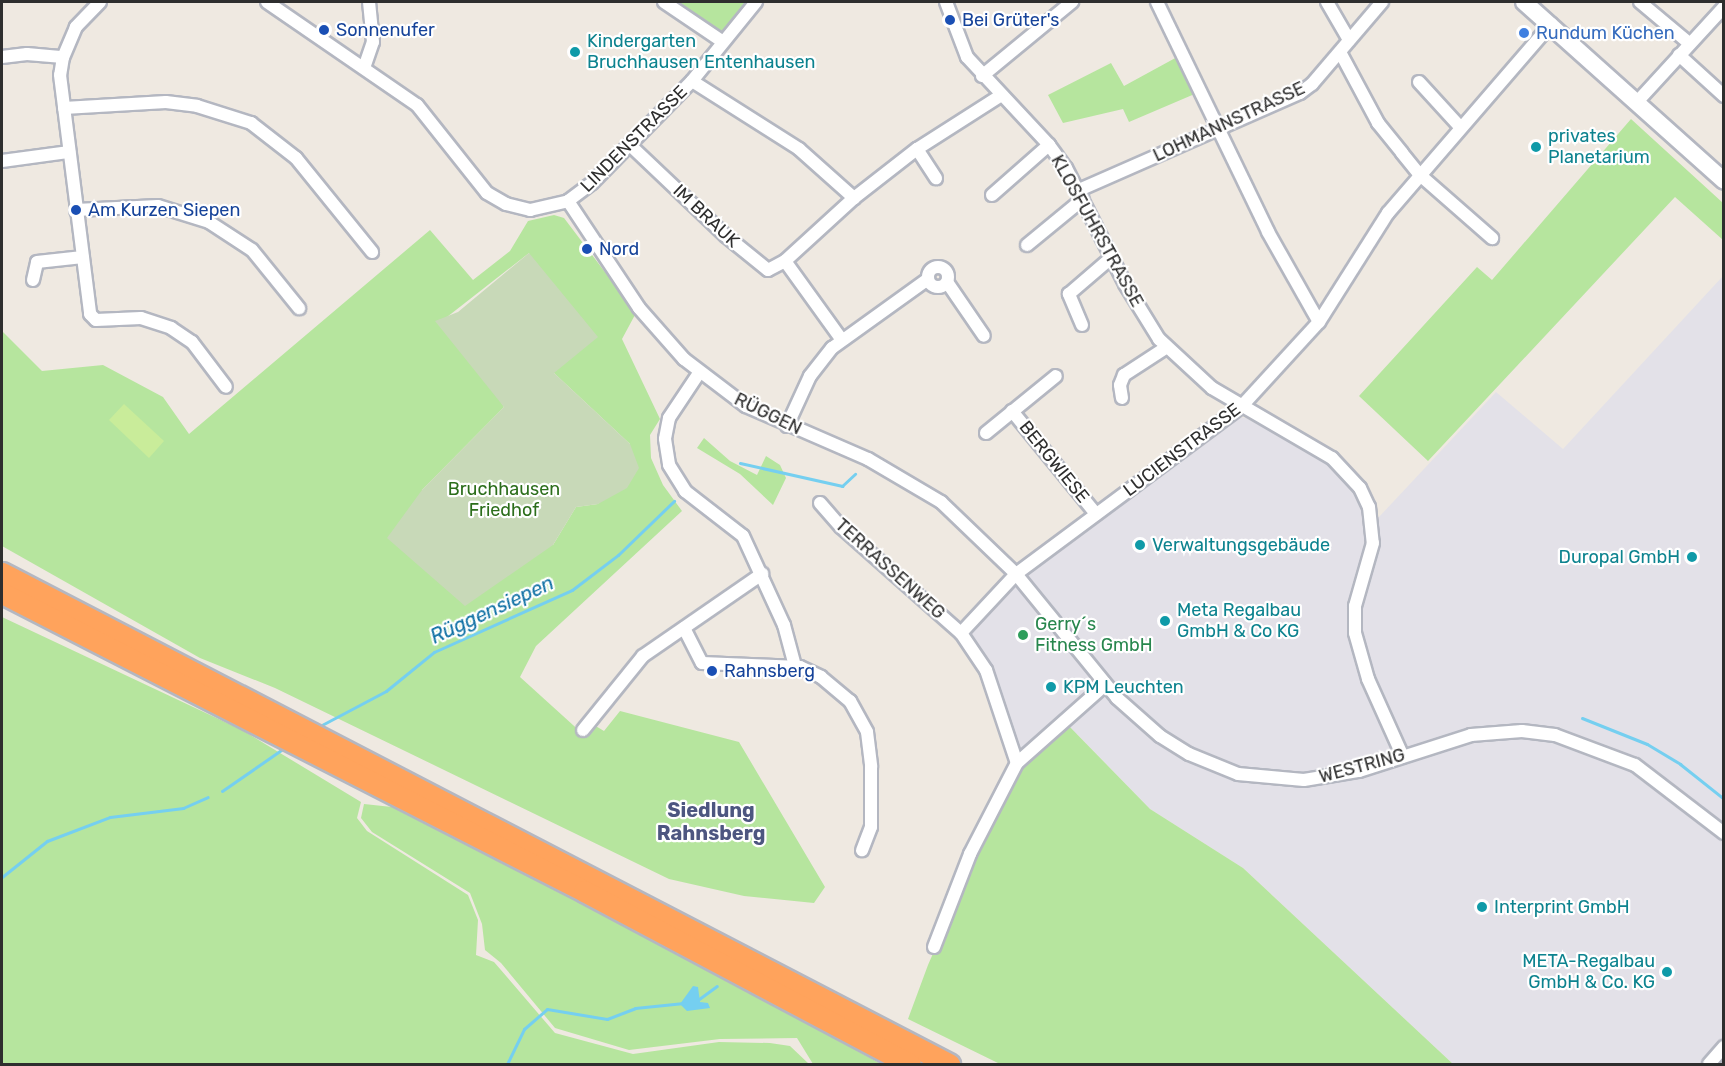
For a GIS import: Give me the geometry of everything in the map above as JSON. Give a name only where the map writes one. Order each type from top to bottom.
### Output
[{"type":"highway","points":[[2,573],[248,710],[948,1065]]},
{"type":"highway","points":[[2,593],[57,622],[248,710]]},
{"type":"highway","points":[[2,600],[33,616],[57,622]]},
{"type":"highway","points":[[391,783],[910,1065]]},
{"type":"street","points":[[100,2],[76,27],[63,57],[64,108],[91,317],[141,318],[171,328],[192,342],[226,387]]},
{"type":"street","name":"LINDENSTRASSE","points":[[267,2],[365,65],[426,114],[468,172],[492,196],[530,210],[568,201],[632,146],[692,81],[756,2]]},
{"type":"street","points":[[365,65],[374,37],[369,2]]},
{"type":"street","points":[[664,2],[723,42]]},
{"type":"street","name":"KLOSFUHRSTRASSE","points":[[946,2],[956,36],[982,76],[1049,145],[1081,194],[1141,312],[1167,347],[1212,388],[1339,463],[1367,500],[1373,543],[1355,606],[1355,633],[1368,679],[1403,757]]},
{"type":"street","points":[[982,76],[1072,2]]},
{"type":"street","points":[[1157,2],[1220,127],[1268,232],[1319,322]]},
{"type":"street","points":[[1327,2],[1349,40]]},
{"type":"street","name":"LOHMANNSTRASSE","points":[[1028,245],[1081,194],[1220,127],[1300,93],[1340,52],[1382,2]]},
{"type":"street","points":[[1524,2],[1724,181]]},
{"type":"street","points":[[1640,2],[1689,43]]},
{"type":"street","points":[[1637,102],[1724,7]]},
{"type":"street","name":"LUCIENSTRASSE","points":[[961,633],[1016,574],[1241,407],[1319,322],[1366,244],[1420,175],[1551,24]]},
{"type":"street","points":[[1340,52],[1378,123],[1420,175],[1492,238]]},
{"type":"street","points":[[2,57],[27,54],[63,57]]},
{"type":"street","points":[[1679,55],[1724,96]]},
{"type":"street","points":[[692,81],[799,149],[854,198]]},
{"type":"street","points":[[1419,82],[1461,128]]},
{"type":"street","points":[[842,340],[785,261],[854,198],[917,149],[1000,96]]},
{"type":"street","points":[[64,108],[166,102],[197,106],[251,123],[296,159],[372,252]]},
{"type":"street","points":[[992,195],[1049,145]]},
{"type":"street","name":"IM BRAUK","points":[[632,146],[763,267],[773,269],[785,261]]},
{"type":"street","points":[[917,149],[936,178]]},
{"type":"street","points":[[2,161],[69,152]]},
{"type":"street","name":"RÜGGEN","points":[[568,201],[652,327],[699,373],[732,397],[787,426],[855,453],[918,486],[963,520],[1016,574]]},
{"type":"street","points":[[76,210],[152,206],[209,222],[252,250],[298,308]]},
{"type":"street","points":[[1082,325],[1069,294],[1112,257]]},
{"type":"street","points":[[33,280],[37,262],[84,261]]},
{"type":"street","points":[[787,426],[810,376],[842,340],[928,279],[931,270],[940,268],[946,272],[947,282],[984,336]]},
{"type":"street","points":[[1122,398],[1120,385],[1124,375],[1167,347]]},
{"type":"street","points":[[699,373],[669,418],[666,439],[669,465],[685,491],[737,529],[762,574],[784,625],[795,666]]},
{"type":"street","name":"BERGWIESE","points":[[986,433],[1056,376]]},
{"type":"street","name":"BERGWIESE","points":[[1012,411],[1096,514]]},
{"type":"street","name":"TERRASSENWEG","points":[[820,503],[841,527],[961,633]]},
{"type":"street","points":[[583,730],[639,659],[762,574]]},
{"type":"street","name":"WESTRING","points":[[1016,574],[1105,685],[1168,741],[1201,760],[1238,774],[1290,780],[1326,778],[1488,732],[1522,731],[1560,736],[1635,765],[1724,832]]},
{"type":"street","points":[[684,628],[702,663],[795,666],[821,677],[844,694],[867,732],[872,810],[871,831],[862,850]]},
{"type":"street","points":[[961,633],[986,670],[1017,763]]},
{"type":"street","points":[[934,947],[970,854],[1017,763],[1105,685]]},
{"type":"street","points":[[1709,1065],[1724,1047]]},
{"type":"shaded area","points":[[1723,276],[1723,1064],[1453,1064],[1243,868],[1150,809],[1077,734],[1018,755],[1003,703],[966,633],[1012,583],[1193,448],[1239,417],[1246,418],[1332,465],[1351,482],[1368,518],[1379,517],[1496,392],[1563,449]]},
{"type":"green space","points":[[670,2],[745,2],[721,33]]},
{"type":"green space","points":[[1179,56],[1197,93],[1129,122],[1123,109],[1063,123],[1048,95],[1111,63],[1124,86]]},
{"type":"green space","points":[[1631,119],[1723,203],[1723,240],[1675,197],[1428,461],[1359,396],[1477,267],[1492,280]]},
{"type":"green space","points":[[554,215],[564,218],[636,313],[622,339],[660,419],[650,435],[651,458],[663,485],[682,511],[536,646],[520,677],[584,735],[594,725],[604,731],[620,711],[739,742],[825,887],[814,903],[744,896],[669,879],[275,688],[200,658],[2,546],[2,331],[42,371],[103,365],[163,397],[189,434],[430,230],[473,280],[510,251],[528,221]],"holes":[[[529,253],[554,373],[630,444],[598,504],[576,507],[553,545],[422,490],[504,407],[447,317]]]},
{"type":"green space","name":"Bruchhausen Friedhof","points":[[529,253],[598,337],[554,373],[630,444],[639,468],[627,488],[598,504],[576,507],[553,545],[465,606],[387,538],[422,490],[504,407],[435,321],[458,312]]},
{"type":"green space","points":[[124,404],[164,441],[149,458],[109,420]]},
{"type":"green space","points":[[704,438],[730,461],[757,475],[766,456],[780,465],[786,478],[773,505],[740,474],[697,448]]},
{"type":"green space","points":[[2,617],[242,730],[361,802],[357,818],[367,831],[468,895],[478,920],[476,955],[494,962],[555,1033],[633,1054],[719,1042],[770,1043],[790,1046],[809,1064],[2,1064]]},
{"type":"green space","points":[[1066,723],[1150,809],[1243,868],[1453,1064],[1000,1064],[908,1019],[928,965],[1010,777]]},
{"type":"green space","points":[[364,804],[392,807],[670,947],[881,1064],[813,1064],[797,1038],[720,1039],[629,1050],[555,1028],[501,963],[485,950],[482,924],[470,893],[372,832],[361,818]]},
{"type":"water","points":[[693,986],[698,987],[700,1002],[708,1003],[710,1008],[687,1011],[680,1004]]},
{"type":"waterway","points":[[740,463],[842,486],[855,474]]},
{"type":"waterway","name":"Rüggensiepen","points":[[318,727],[386,691],[434,652],[572,590],[618,555],[674,501]]},
{"type":"waterway","points":[[1582,718],[1647,744],[1680,764],[1724,799]]},
{"type":"waterway","name":"Rüggensiepen","points":[[222,791],[284,748]]},
{"type":"waterway","name":"Rüggensiepen","points":[[2,877],[47,841],[110,817],[183,808],[208,797]]},
{"type":"waterway","points":[[699,999],[717,986]]},
{"type":"waterway","points":[[507,1064],[524,1029],[547,1009],[607,1019],[635,1008],[684,1003]]},
{"type":"place","name":"Bei Grüter's","points":[[950,20]]},
{"type":"place","name":"Sonnenufer","points":[[324,30]]},
{"type":"place","name":"Rundum Küchen","points":[[1524,33]]},
{"type":"place","name":"Kindergarten Bruchhausen Entenhausen","points":[[575,52]]},
{"type":"place","name":"privates Planetarium","points":[[1536,147]]},
{"type":"place","name":"Am Kurzen Siepen","points":[[76,210]]},
{"type":"place","name":"Nord","points":[[587,249]]},
{"type":"place","name":"Verwaltungsgebäude","points":[[1140,545]]},
{"type":"place","name":"Duropal GmbH","points":[[1692,557]]},
{"type":"place","name":"Meta Regalbau GmbH & Co KG","points":[[1165,621]]},
{"type":"place","name":"Gerry´s Fitness GmbH","points":[[1023,635]]},
{"type":"place","name":"Rahnsberg","points":[[712,671]]},
{"type":"place","name":"KPM Leuchten","points":[[1051,687]]},
{"type":"place","name":"Interprint GmbH","points":[[1482,907]]},
{"type":"place","name":"META-Regalbau GmbH & Co. KG","points":[[1667,972]]},
{"type":"district","name":"Siedlung Rahnsberg","points":[[711,822]]}]
